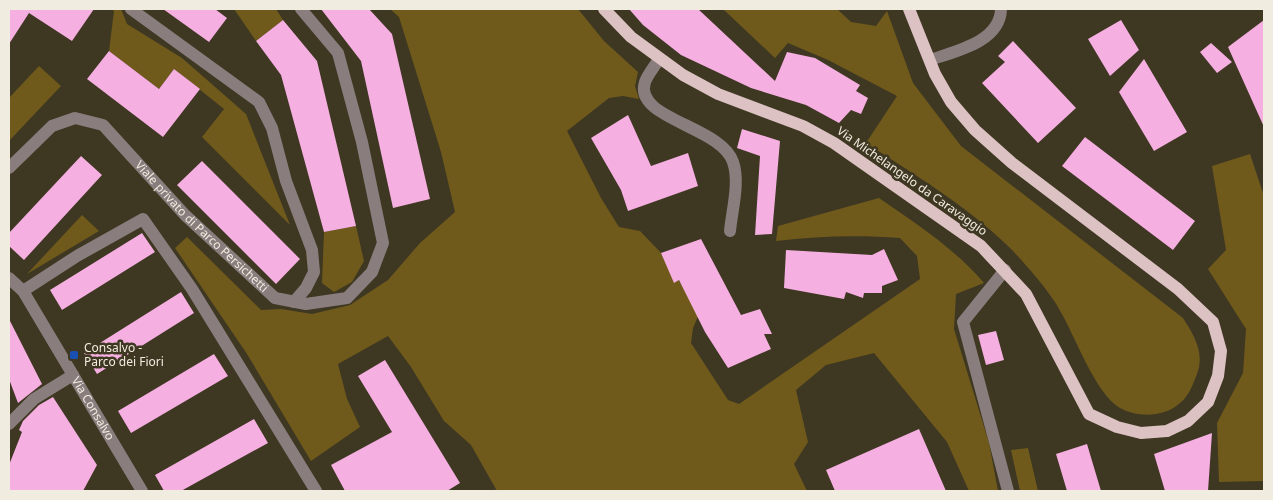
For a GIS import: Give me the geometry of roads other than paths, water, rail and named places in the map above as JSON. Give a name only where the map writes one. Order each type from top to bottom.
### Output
[{"type":"main road","name":"Via Michelangelo da Caravaggio","points":[[604,9],[631,37],[659,59],[718,94],[803,126],[834,143],[981,246],[1026,294],[1089,414],[1117,427],[1141,433],[1167,431],[1188,421],[1208,402],[1218,376],[1221,351],[1213,322],[1178,289],[1012,164],[975,130],[951,102],[930,60],[909,9]]},
{"type":"street","points":[[131,9],[259,102],[272,128],[286,181],[312,250],[314,272],[306,288],[294,302]]},
{"type":"street","name":"Viale privato di Parco Persichetti","points":[[9,168],[52,126],[75,118],[103,125],[184,215],[275,298],[306,304],[347,298],[372,272],[384,243],[362,142],[338,53],[301,9]]},
{"type":"street","points":[[930,60],[974,44],[991,32],[1001,20],[1001,9]]},
{"type":"street","points":[[659,59],[645,83],[645,94],[651,106],[717,140],[733,161],[735,174],[730,231]]},
{"type":"street","points":[[23,291],[77,256],[143,219],[192,289],[316,491]]},
{"type":"street","points":[[1005,270],[963,322],[1008,491]]},
{"type":"street","name":"Via Consalvo","points":[[9,278],[23,291],[142,491]]},
{"type":"street","points":[[9,424],[34,398],[73,375]]},
{"type":"place","name":"Consalvo - Parco dei Fiori","points":[[74,355]]}]
